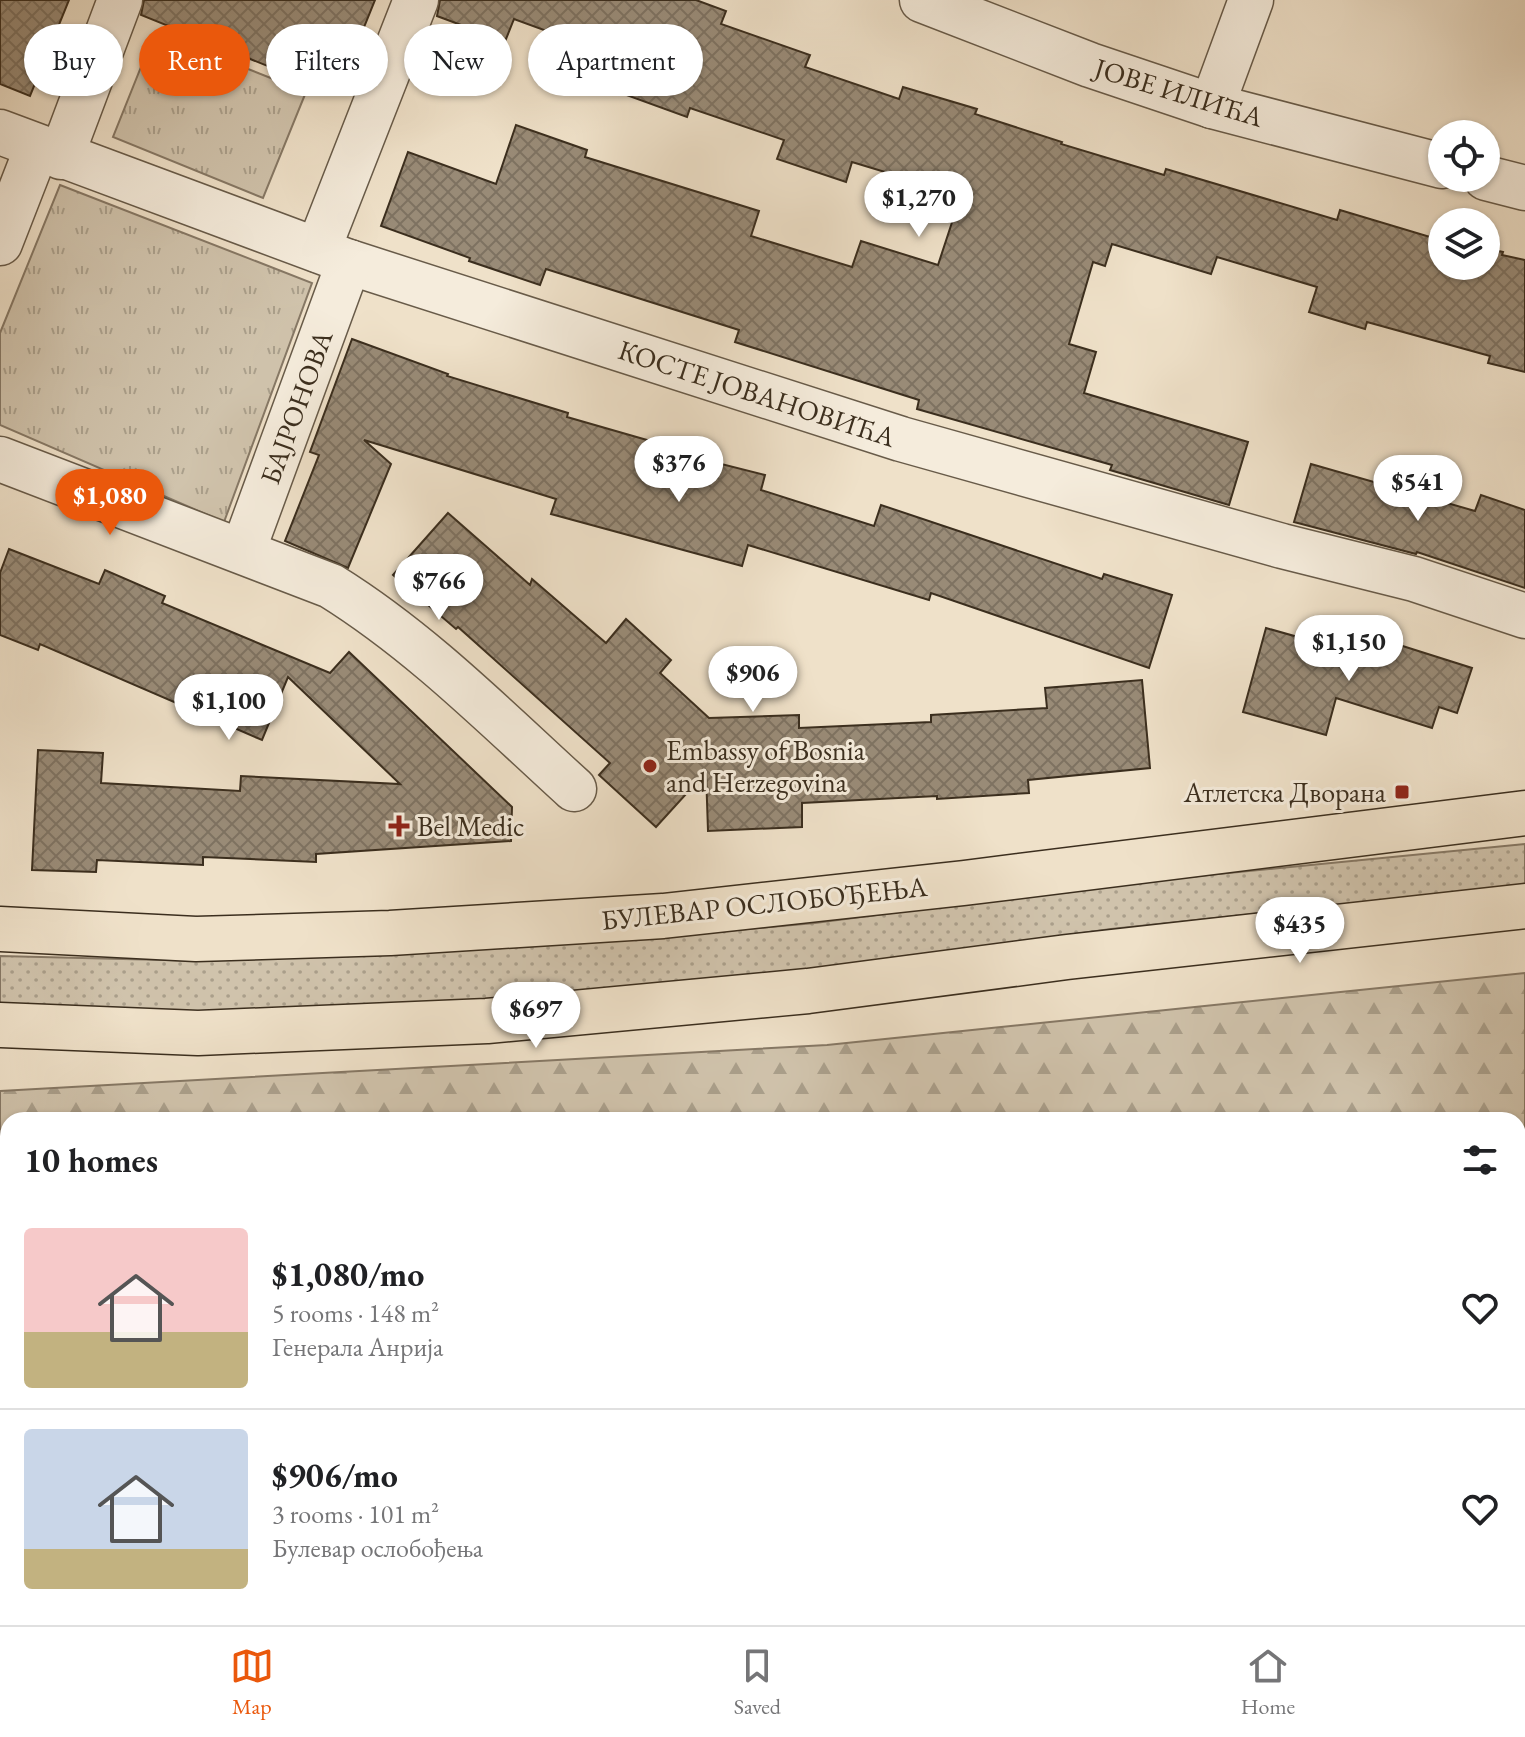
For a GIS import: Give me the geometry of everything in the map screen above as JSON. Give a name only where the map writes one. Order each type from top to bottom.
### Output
[{"type":"main road","name":"БУЛЕВАР ОСЛОБОЂЕЊА","points":[[0,929],[196,939],[390,933],[663,916],[979,881],[1525,813]]},
{"type":"main road","points":[[0,1025],[198,1033],[487,1021],[808,991],[1067,957],[1525,906]]},
{"type":"street","points":[[0,243],[33,145],[120,0]]},
{"type":"street","name":"БАЈРОНОВА","points":[[243,551],[333,256],[416,0]]},
{"type":"street","name":"ЈОВЕ ИЛИЋА","points":[[922,0],[1090,65],[1212,106],[1428,162]]},
{"type":"street","points":[[1212,106],[1251,0]]},
{"type":"street","name":"КОСТЕ ЈОВАНОВИЋА","points":[[33,145],[333,256],[901,439],[1282,546],[1414,579],[1525,616]]},
{"type":"street","points":[[1500,182],[1525,188]]},
{"type":"street","points":[[0,459],[331,586],[413,644],[574,789]]},
{"type":"green space","points":[[250,70],[266,76],[266,96],[304,96],[263,198],[113,137],[139,72],[139,96],[250,96]]},
{"type":"green space","points":[[60,185],[312,283],[224,522],[0,425],[0,333]]},
{"type":"green space","points":[[1525,844],[1525,885],[1111,929],[805,971],[322,1011],[179,1013],[0,1005],[0,956],[205,961],[660,937],[815,923],[1106,885]]},
{"type":"green space","points":[[1525,973],[1525,1112],[0,1112],[0,1091],[827,1045]]},
{"type":"building","points":[[0,0],[69,0],[59,24],[24,24],[24,94],[0,84]]},
{"type":"building","points":[[144,0],[375,0],[365,24],[266,24],[266,65],[250,59],[250,24],[163,24],[141,15]]},
{"type":"building","points":[[440,0],[696,0],[726,11],[721,24],[810,55],[805,67],[899,99],[903,87],[977,109],[975,114],[1061,144],[1164,175],[1166,169],[1337,220],[1340,210],[1428,236],[1428,280],[1500,280],[1500,251],[1503,252],[1502,255],[1525,260],[1525,372],[1488,363],[1490,356],[1367,322],[1365,329],[1309,312],[1317,287],[1217,257],[1211,274],[1112,244],[1105,266],[1093,262],[1069,344],[1096,352],[1084,393],[1248,442],[1229,505],[1110,470],[1112,465],[917,409],[919,400],[735,342],[739,330],[546,269],[540,285],[381,226],[408,152],[496,184],[516,125],[587,150],[585,157],[759,211],[751,236],[852,267],[861,241],[938,265],[961,195],[852,162],[846,182],[777,159],[784,140],[690,108],[687,117],[629,96],[703,96],[703,24],[528,24],[514,19],[512,24],[459,24],[437,16]]},
{"type":"building","points":[[352,339],[447,376],[568,413],[567,417],[647,440],[646,445],[765,475],[761,490],[874,526],[881,505],[1102,579],[1104,574],[1172,595],[1149,668],[931,593],[929,600],[748,545],[742,566],[551,514],[556,499],[364,440],[391,464],[348,568],[285,541],[319,455],[310,452]]},
{"type":"building","points":[[1311,464],[1475,511],[1481,495],[1525,510],[1525,588],[1417,552],[1294,522]]},
{"type":"building","points":[[448,513],[530,585],[532,579],[606,643],[626,619],[671,660],[660,673],[709,718],[799,715],[799,728],[931,722],[931,715],[1047,708],[1045,688],[1142,680],[1150,768],[1028,780],[1029,793],[802,803],[802,827],[708,831],[706,772],[656,827],[599,775],[610,763],[458,627],[456,629],[393,575]]},
{"type":"building","points":[[9,549],[99,584],[105,570],[165,596],[162,603],[330,673],[349,652],[512,807],[511,841],[316,854],[316,862],[203,857],[203,865],[97,860],[96,872],[32,870],[38,750],[103,753],[101,783],[240,791],[241,776],[400,784],[288,677],[262,740],[40,644],[38,650],[0,635],[0,573]]},
{"type":"building","points":[[1266,628],[1383,661],[1390,642],[1472,668],[1457,713],[1439,707],[1432,728],[1336,698],[1326,735],[1243,712]]},
{"type":"place","name":"Embassy of Bosnia and Herzegovina","points":[[650,766]]},
{"type":"place","name":"Атлетска Дворана","points":[[1402,792]]},
{"type":"place","name":"Bel Medic","points":[[399,826]]}]
